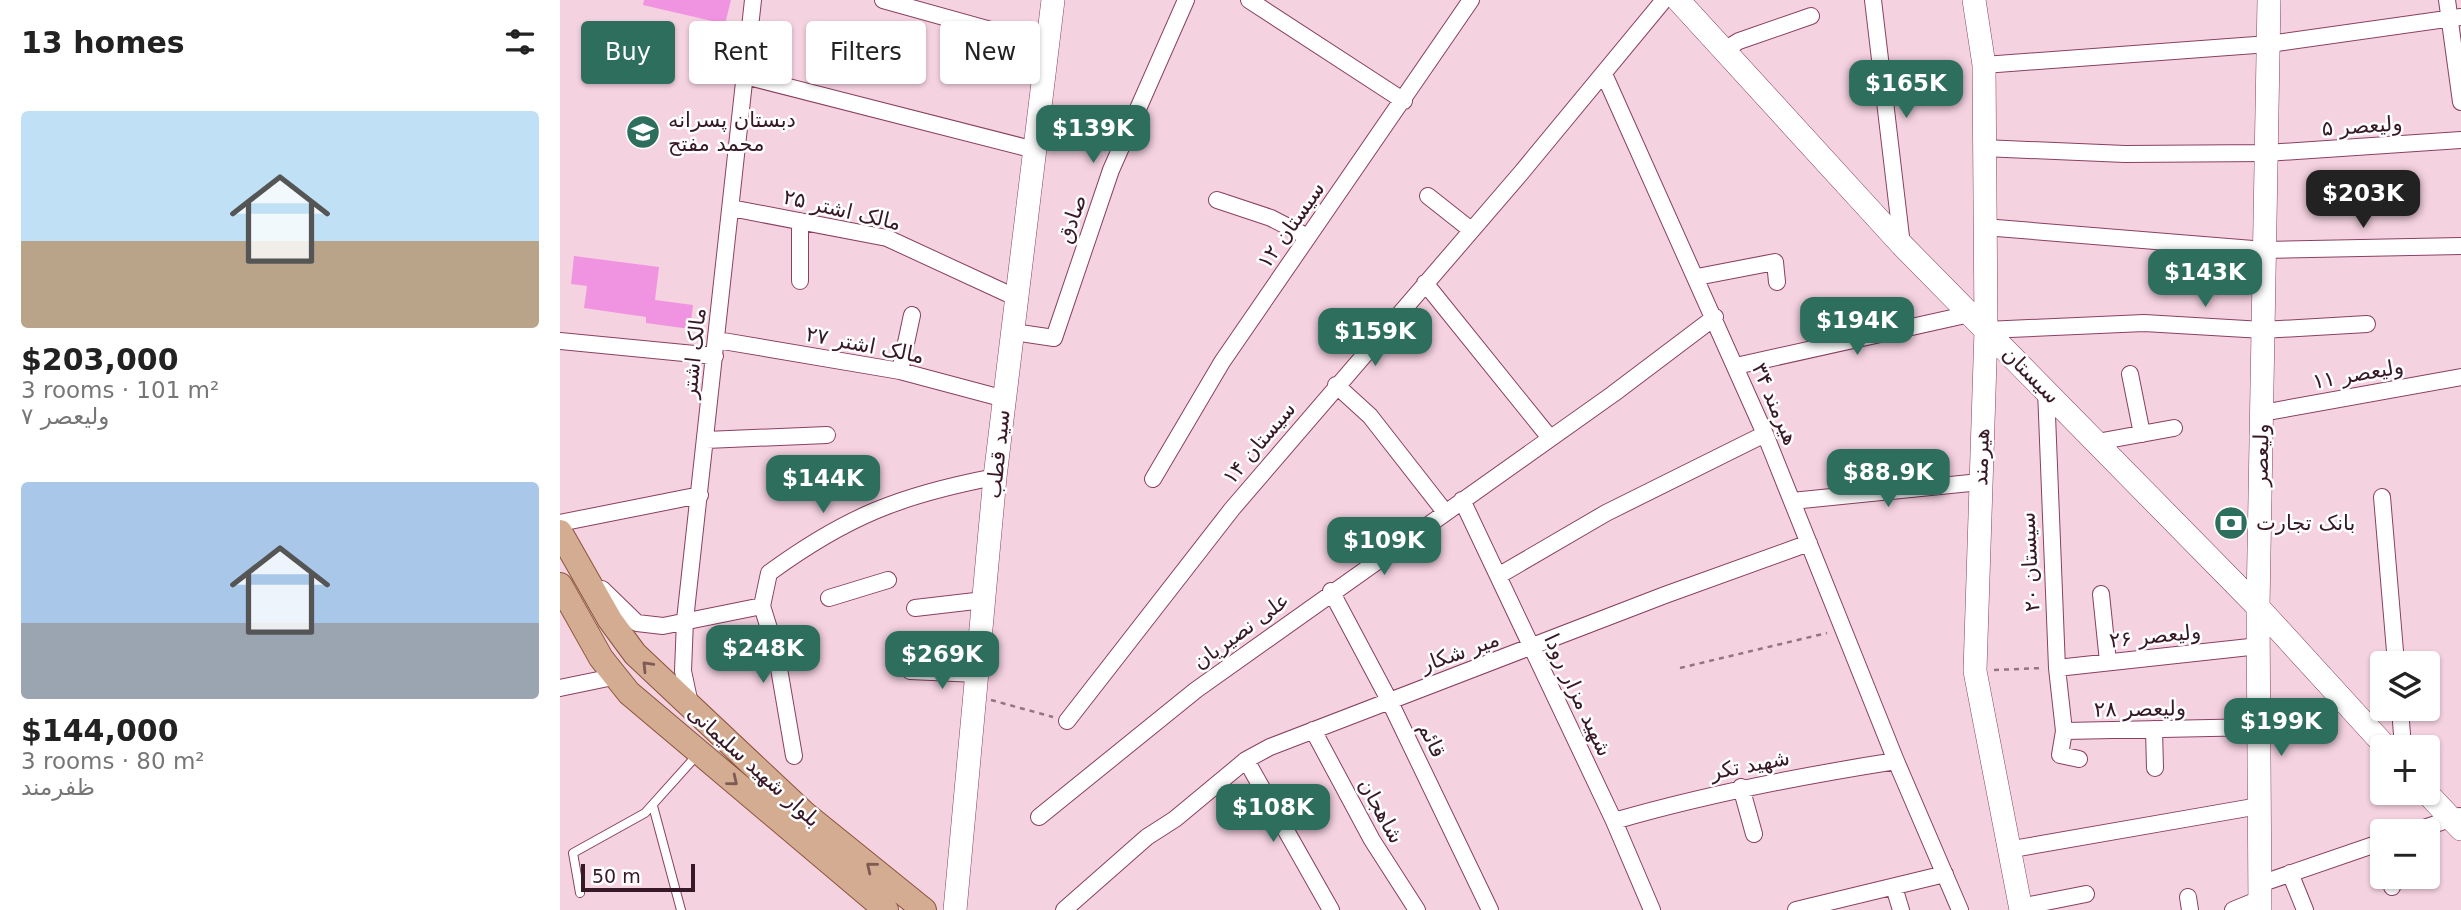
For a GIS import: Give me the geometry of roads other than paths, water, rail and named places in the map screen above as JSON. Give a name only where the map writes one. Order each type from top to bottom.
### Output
[{"type":"main road","name":"بلوار شهید سلیمانی","points":[[560,532],[635,654],[804,813],[924,910]]},
{"type":"main road","name":"بلوار شهید سلیمانی","points":[[560,586],[568,615],[613,677],[698,754],[886,910]]},
{"type":"street","name":"مالک اشتر","points":[[751,21],[753,0]]},
{"type":"street","points":[[883,0],[1048,46]]},
{"type":"street","name":"سید قطب","points":[[955,910],[995,477],[1053,0]]},
{"type":"street","name":"صادق","points":[[1013,332],[1054,338],[1111,170],[1186,0]]},
{"type":"street","points":[[1249,0],[1404,101]]},
{"type":"street","name":"سیستان ۱۲","points":[[1153,480],[1222,362],[1471,0]]},
{"type":"street","name":"سیستان ۱۴","points":[[1067,721],[1232,509],[1604,74],[1664,0]]},
{"type":"street","name":"سیستان","points":[[1678,0],[1902,245],[2258,607],[2375,735]]},
{"type":"street","points":[[1873,0],[1902,245]]},
{"type":"street","name":"هیرمند","points":[[1974,0],[1983,65],[1984,227],[1978,322],[1980,482],[1975,671],[2007,850],[2021,908]]},
{"type":"street","name":"ولیعصر","points":[[2260,898],[2258,607],[2269,0]]},
{"type":"street","points":[[2448,0],[2455,18],[2461,102]]},
{"type":"street","points":[[1724,50],[1739,41],[1811,16]]},
{"type":"street","points":[[1983,65],[2269,44],[2455,18]]},
{"type":"street","name":"هیرمند ۳۴","points":[[1604,74],[1715,317],[1765,434],[1896,761],[1960,910]]},
{"type":"street","name":"مالک اشتر","points":[[692,710],[683,671],[685,620],[744,84]]},
{"type":"street","points":[[776,84],[1035,150]]},
{"type":"street","name":"ولیعصر ۵","points":[[1983,148],[2124,154],[2267,153],[2461,139]]},
{"type":"street","points":[[1428,196],[1471,230]]},
{"type":"street","points":[[1217,200],[1271,218],[1308,237]]},
{"type":"street","name":"مالک اشتر ۲۵","points":[[731,208],[887,238],[1017,298]]},
{"type":"street","points":[[800,221],[800,281]]},
{"type":"street","points":[[1984,227],[2265,250],[2461,246]]},
{"type":"street","points":[[1697,277],[1775,262],[1777,282]]},
{"type":"street","points":[[1425,282],[1550,438]]},
{"type":"street","points":[[900,371],[912,315]]},
{"type":"street","name":"علی نصیریان","points":[[1038,817],[1196,690],[1715,317]]},
{"type":"street","points":[[1736,366],[1978,322],[2144,323],[2263,330],[2367,324]]},
{"type":"street","name":"مالک اشتر ۲۷","points":[[560,341],[716,348],[900,371],[1004,399]]},
{"type":"street","points":[[2130,374],[2142,434]]},
{"type":"street","name":"ولیعصر ۱۱","points":[[2262,413],[2461,377]]},
{"type":"street","points":[[1336,385],[1370,416],[1445,512]]},
{"type":"street","name":"سیستان ۲۰","points":[[2046,390],[2057,668],[2064,731],[2060,755],[2079,759]]},
{"type":"street","points":[[2097,442],[2174,428]]},
{"type":"street","points":[[1498,576],[1606,513],[1765,434]]},
{"type":"street","points":[[706,440],[827,435]]},
{"type":"street","points":[[794,756],[776,651],[762,606],[769,573],[804,547],[872,509],[932,489],[995,477]]},
{"type":"street","points":[[1792,501],[1980,482]]},
{"type":"street","points":[[560,523],[632,506],[700,495]]},
{"type":"street","points":[[2382,497],[2395,651]]},
{"type":"street","name":"شهید مزار رودا","points":[[1462,500],[1614,821],[1652,910]]},
{"type":"street","name":"میر شکار","points":[[1065,910],[1147,837],[1175,819],[1246,760],[1389,700],[1809,543]]},
{"type":"street","points":[[575,559],[619,609],[637,623],[663,626],[762,606]]},
{"type":"street","points":[[829,597],[888,580]]},
{"type":"street","name":"قائم","points":[[1331,591],[1389,700],[1490,910]]},
{"type":"street","points":[[2101,594],[2108,662]]},
{"type":"street","points":[[915,608],[984,600]]},
{"type":"street","name":"ولیعصر ۲۶","points":[[2057,668],[2259,646]]},
{"type":"street","points":[[910,671],[976,685]]},
{"type":"street","points":[[560,688],[613,677]]},
{"type":"street","name":"ولیعصر ۲۸","points":[[2064,731],[2259,727]]},
{"type":"street","points":[[2154,729],[2155,768]]},
{"type":"street","name":"شاهجان","points":[[1313,730],[1372,840],[1417,910]]},
{"type":"street","points":[[1246,760],[1331,910]]},
{"type":"street","name":"شهید تکر","points":[[1614,821],[1741,787],[1896,761]]},
{"type":"street","points":[[1741,787],[1754,834]]},
{"type":"street","points":[[2440,805],[2458,821]]},
{"type":"street","points":[[2007,850],[2259,806]]},
{"type":"street","points":[[2440,825],[2458,821]]},
{"type":"street","points":[[2233,910],[2260,898],[2290,873],[2370,848]]},
{"type":"street","points":[[2290,873],[2305,910]]},
{"type":"street","points":[[1804,909],[1945,874]]},
{"type":"street","points":[[1894,887],[1901,910]]},
{"type":"street","points":[[2021,908],[2086,894]]},
{"type":"lane","points":[[580,894],[573,853],[653,806],[698,754]]},
{"type":"lane","points":[[653,806],[681,910]]},
{"type":"place","name":"دبستان پسرانه محمد مفتح","points":[[643,132]]},
{"type":"place","name":"بانک تجارت","points":[[2231,523]]}]
